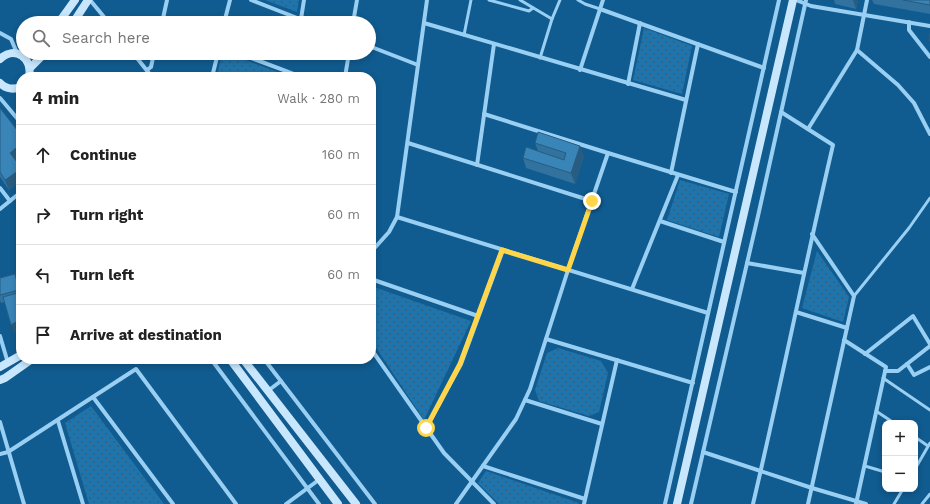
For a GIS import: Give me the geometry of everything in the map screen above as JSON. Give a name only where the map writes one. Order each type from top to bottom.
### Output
[{"type":"street","points":[[63,16],[75,0]]},
{"type":"street","points":[[78,16],[89,0],[103,16]]},
{"type":"street","points":[[164,16],[167,0]]},
{"type":"street","points":[[226,16],[230,0]]},
{"type":"street","points":[[251,0],[293,16]]},
{"type":"street","points":[[301,16],[304,0]]},
{"type":"street","points":[[354,16],[357,0]]},
{"type":"street","points":[[376,246],[389,232],[397,217],[408,144],[426,0]]},
{"type":"street","points":[[580,70],[603,0]]},
{"type":"street","points":[[665,504],[779,0]]},
{"type":"street","points":[[677,504],[793,0]]},
{"type":"street","points":[[796,0],[805,2],[811,6],[930,26]]},
{"type":"street","points":[[808,129],[857,50],[867,0]]},
{"type":"street","points":[[691,504],[747,263],[805,2]]},
{"type":"street","points":[[600,9],[764,68]]},
{"type":"street","points":[[909,22],[909,30],[930,57]]},
{"type":"street","points":[[424,23],[686,100]]},
{"type":"street","points":[[628,84],[640,23]]},
{"type":"street","points":[[0,33],[11,39],[16,46]]},
{"type":"street","points":[[477,165],[494,44]]},
{"type":"street","points":[[671,173],[698,44]]},
{"type":"street","points":[[376,49],[418,65]]},
{"type":"street","points":[[857,50],[898,85],[914,103],[930,134]]},
{"type":"street","points":[[1,55],[16,54]]},
{"type":"street","points":[[26,60],[30,72]]},
{"type":"street","points":[[33,72],[41,60]]},
{"type":"street","points":[[139,60],[147,70],[151,67],[152,60]]},
{"type":"street","points":[[213,72],[216,60]]},
{"type":"street","points":[[256,60],[288,72]]},
{"type":"street","points":[[346,72],[348,60]]},
{"type":"street","points":[[0,83],[7,88],[16,88]]},
{"type":"street","points":[[0,98],[16,117]]},
{"type":"street","points":[[753,504],[812,234],[834,145],[781,112]]},
{"type":"street","points":[[484,114],[736,192]]},
{"type":"street","points":[[408,144],[592,201]]},
{"type":"street","points":[[456,504],[516,419],[530,389],[568,270],[608,153]]},
{"type":"street","points":[[632,289],[678,175]]},
{"type":"street","points":[[0,188],[10,201]]},
{"type":"street","points":[[0,209],[16,196]]},
{"type":"street","points":[[397,217],[708,313]]},
{"type":"street","points":[[660,221],[724,242]]},
{"type":"street","points":[[808,504],[854,296],[812,234]]},
{"type":"street","points":[[426,428],[460,364],[502,250]]},
{"type":"street","points":[[747,263],[804,273]]},
{"type":"street","points":[[376,281],[478,316]]},
{"type":"street","points":[[796,312],[847,328]]},
{"type":"street","points":[[865,354],[913,316],[930,345],[898,371],[885,371]]},
{"type":"street","points":[[0,336],[8,363]]},
{"type":"street","points":[[546,339],[693,383]]},
{"type":"street","points":[[844,340],[886,367],[857,503]]},
{"type":"street","points":[[376,356],[444,453],[494,504]]},
{"type":"street","points":[[0,367],[16,358]]},
{"type":"street","points":[[584,504],[617,360]]},
{"type":"street","points":[[0,380],[25,364]]},
{"type":"street","points":[[215,364],[318,504]]},
{"type":"street","points":[[234,364],[338,504]]},
{"type":"street","points":[[247,364],[356,504]]},
{"type":"street","points":[[268,364],[375,504]]},
{"type":"street","points":[[907,364],[914,376],[930,367]]},
{"type":"street","points":[[0,454],[8,452],[136,369],[236,504]]},
{"type":"street","points":[[254,391],[281,381]]},
{"type":"street","points":[[93,398],[173,504]]},
{"type":"street","points":[[525,400],[602,424]]},
{"type":"street","points":[[58,420],[83,504]]},
{"type":"street","points":[[0,422],[24,504]]},
{"type":"street","points":[[703,452],[857,503],[866,504]]},
{"type":"street","points":[[483,466],[585,499]]},
{"type":"street","points":[[286,504],[320,479]]},
{"type":"lane","points":[[464,36],[471,0]]},
{"type":"lane","points":[[489,0],[529,11],[533,8]]},
{"type":"lane","points":[[520,0],[552,20]]},
{"type":"lane","points":[[540,58],[560,0]]},
{"type":"lane","points":[[578,0],[600,9]]},
{"type":"lane","points":[[854,296],[909,228],[930,198]]},
{"type":"lane","points":[[883,378],[930,410]]},
{"type":"lane","points":[[876,411],[890,420]]},
{"type":"lane","points":[[918,439],[929,445],[918,464]]},
{"type":"lane","points":[[865,466],[882,471]]},
{"type":"lane","points":[[894,504],[901,492]]},
{"type":"lane","points":[[922,504],[930,494]]},
{"type":"shaded area","points":[[265,0],[299,0],[297,12]]},
{"type":"shaded area","points":[[644,28],[692,46],[682,94],[633,80]]},
{"type":"shaded area","points":[[221,60],[246,60],[277,72],[218,72]]},
{"type":"shaded area","points":[[680,180],[729,194],[719,237],[667,220]]},
{"type":"shaded area","points":[[817,251],[849,297],[843,322],[802,308]]},
{"type":"shaded area","points":[[376,288],[471,321],[424,420],[376,348]]},
{"type":"shaded area","points":[[558,348],[601,361],[608,373],[599,412],[589,416],[539,401],[535,390],[547,353]]},
{"type":"shaded area","points":[[91,406],[164,504],[89,504],[65,423]]},
{"type":"shaded area","points":[[486,471],[579,503],[499,504],[478,483]]},
{"type":"building","points":[[903,0],[930,0],[930,5]]},
{"type":"building","points":[[0,108],[16,129],[16,148],[10,153],[16,161],[16,172],[5,180],[0,172]]},
{"type":"building","points":[[538,132],[580,146],[571,173],[523,158],[526,147],[564,160],[566,153],[535,143]]},
{"type":"building","points":[[15,274],[16,291],[0,295],[0,278]]},
{"type":"building","points":[[16,293],[16,322],[11,325],[3,297]]},
{"type":"route","points":[[426,428],[460,364],[502,250],[568,270],[592,201]]}]
